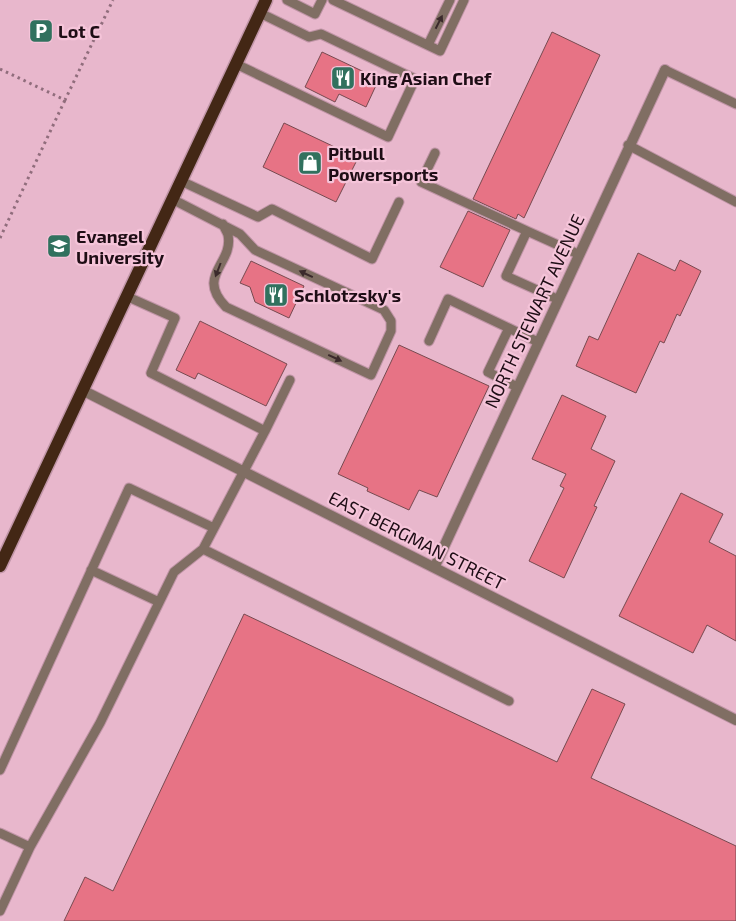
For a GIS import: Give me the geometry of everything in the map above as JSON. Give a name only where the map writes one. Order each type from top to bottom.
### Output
[{"type":"main road","points":[[0,566],[266,0]]},
{"type":"street","name":"NORTH STEWART AVENUE","points":[[435,566],[628,145],[665,70]]},
{"type":"street","name":"EAST BERGMAN STREET","points":[[82,390],[435,566],[736,720]]},
{"type":"lane","points":[[287,0],[315,14],[322,0]]},
{"type":"lane","points":[[333,0],[440,51],[464,0]]},
{"type":"lane","points":[[428,45],[450,0]]},
{"type":"lane","points":[[236,64],[388,137],[416,79],[321,34],[309,37],[260,14]]},
{"type":"lane","points":[[665,70],[736,104]]},
{"type":"lane","points":[[628,145],[736,202]]},
{"type":"lane","points":[[435,153],[421,182],[578,254]]},
{"type":"lane","points":[[180,181],[258,217],[272,209],[372,259],[399,202]]},
{"type":"lane","points":[[172,199],[223,224],[240,234],[255,250],[384,310],[392,321],[391,331],[371,375],[226,307],[217,298],[213,285],[216,272],[226,250],[228,236],[223,224]]},
{"type":"lane","points":[[527,231],[506,276],[558,299]]},
{"type":"lane","points":[[126,296],[176,318],[151,373],[264,430]]},
{"type":"lane","points":[[429,341],[448,299],[538,342]]},
{"type":"lane","points":[[509,328],[488,372],[517,387]]},
{"type":"lane","points":[[0,911],[30,847],[100,724],[174,572],[203,549],[290,380]]},
{"type":"lane","points":[[0,770],[129,488],[214,528]]},
{"type":"lane","points":[[203,549],[509,702]]},
{"type":"lane","points":[[91,570],[159,602]]},
{"type":"lane","points":[[0,833],[30,847]]},
{"type":"path","points":[[0,238],[113,0]]},
{"type":"path","points":[[0,69],[65,100]]},
{"type":"building","points":[[552,32],[600,55],[524,218],[518,214],[516,219],[473,199]]},
{"type":"building","points":[[322,52],[379,79],[366,107],[339,94],[335,102],[305,87]]},
{"type":"building","name":"Pitbull Powersports","points":[[284,123],[358,158],[336,202],[263,167]]},
{"type":"building","points":[[468,211],[510,230],[483,287],[440,267]]},
{"type":"building","points":[[638,253],[675,271],[680,260],[701,271],[680,316],[677,314],[664,343],[660,341],[636,393],[576,366],[589,336],[598,340]]},
{"type":"building","name":"Schlotzsky's","points":[[251,261],[304,286],[289,318],[255,302],[250,287],[240,283]]},
{"type":"building","points":[[200,321],[287,364],[266,406],[198,373],[195,379],[176,370]]},
{"type":"building","points":[[399,345],[489,386],[437,497],[419,490],[409,510],[367,491],[368,488],[338,474]]},
{"type":"building","points":[[562,395],[606,416],[591,449],[615,461],[594,506],[597,507],[564,578],[529,561],[564,488],[560,486],[566,474],[532,459]]},
{"type":"building","points":[[681,493],[723,514],[709,542],[736,556],[736,641],[707,625],[693,653],[619,616]]},
{"type":"building","points":[[244,614],[557,762],[592,689],[625,704],[591,778],[736,846],[736,921],[64,921],[85,877],[113,891]]},
{"type":"place","name":"Lot C","points":[[41,31]]},
{"type":"place","name":"King Asian Chef","points":[[343,78]]},
{"type":"place","name":"Pitbull Powersports","points":[[310,163]]},
{"type":"place","name":"Evangel University","points":[[59,246]]},
{"type":"place","name":"Schlotzsky's","points":[[276,295]]}]
